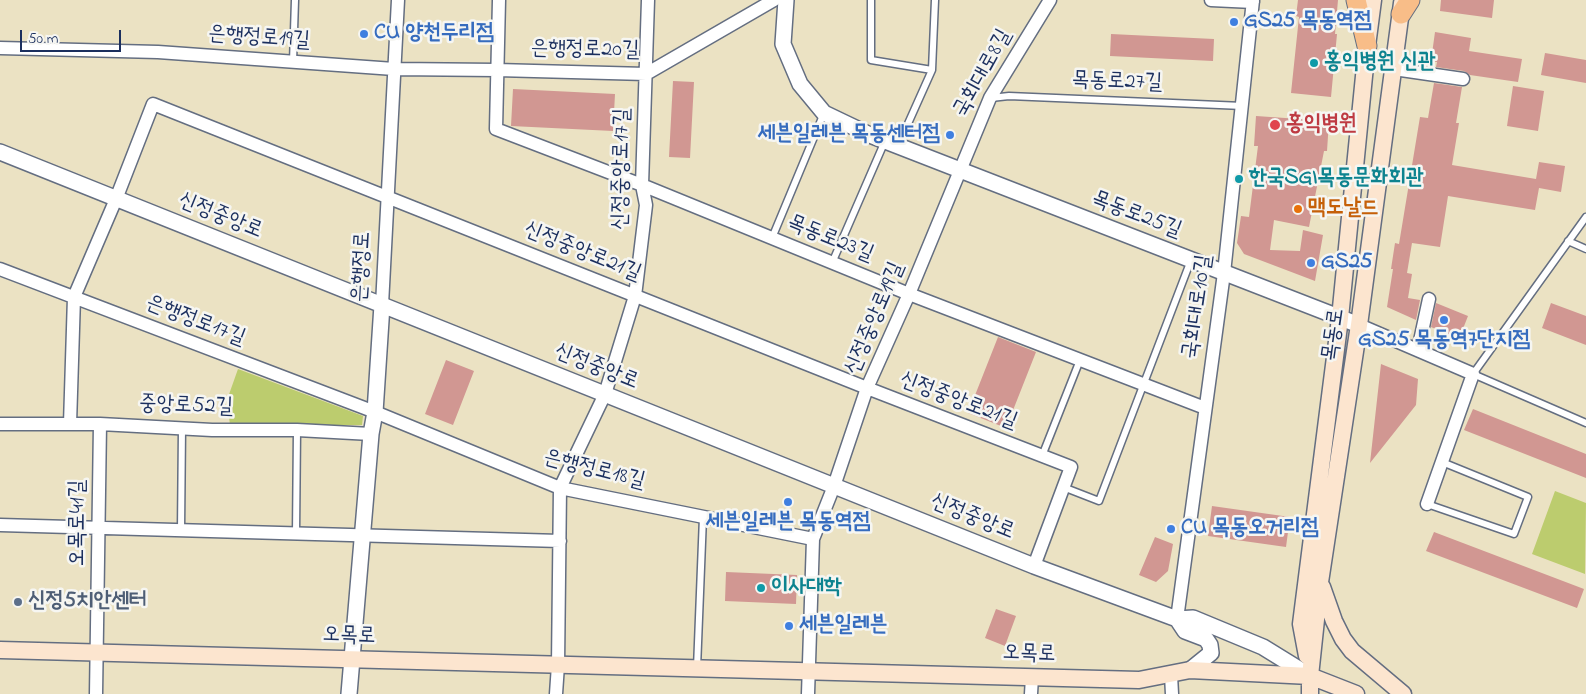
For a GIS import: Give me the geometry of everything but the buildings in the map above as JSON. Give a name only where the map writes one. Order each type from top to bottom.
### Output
[{"type":"main road","points":[[1356,0],[1366,46]]},
{"type":"main road","name":"목동로","points":[[1310,676],[1301,624],[1340,318],[1366,46],[1373,0]]},
{"type":"main road","name":"목동로","points":[[1310,694],[1310,676],[1320,582],[1359,325],[1404,4]]},
{"type":"main road","points":[[1320,582],[1334,621],[1343,639],[1352,651],[1403,694]]},
{"type":"main road","name":"오목로","points":[[0,650],[1139,680],[1190,670],[1310,676],[1356,694]]},
{"type":"street","name":"은행정로","points":[[349,694],[371,434],[375,412],[398,0]]},
{"type":"street","name":"은행정로20길","points":[[497,70],[500,0]]},
{"type":"street","name":"신정중앙로17길","points":[[560,488],[605,394],[635,296],[646,205],[642,185],[648,0]]},
{"type":"street","name":"은행정로20길","points":[[394,69],[646,74],[774,0]]},
{"type":"street","name":"목동로25길","points":[[786,0],[783,44],[800,84],[824,113],[892,144],[1359,325]]},
{"type":"street","name":"국회대로8길","points":[[959,170],[990,98],[1050,0]]},
{"type":"street","points":[[1211,0],[1253,1]]},
{"type":"street","name":"국회대로10길","points":[[1177,619],[1224,273],[1253,1]]},
{"type":"street","name":"은행정로19길","points":[[0,48],[158,52],[394,69]]},
{"type":"street","points":[[1394,69],[1463,80]]},
{"type":"street","name":"목동로23길","points":[[497,70],[496,129],[642,185],[908,294],[1206,408]]},
{"type":"street","name":"신정중앙로21길","points":[[116,199],[153,104],[867,388],[1071,467],[1034,566]]},
{"type":"street","name":"신정중앙로","points":[[0,152],[1034,566],[1177,619],[1193,618],[1263,647],[1310,676]]},
{"type":"street","name":"신정중앙로19길","points":[[808,694],[813,539],[834,486],[867,388],[959,170]]},
{"type":"street","points":[[70,424],[74,297],[116,199]]},
{"type":"street","name":"은행정로17길","points":[[0,269],[375,412]]},
{"type":"street","points":[[1418,350],[1428,299]]},
{"type":"street","points":[[1359,325],[1473,374],[1427,504]]},
{"type":"street","name":"은행정로18길","points":[[375,412],[560,488],[813,539]]},
{"type":"street","name":"중앙로52길","points":[[0,424],[100,424],[371,434]]},
{"type":"street","name":"오목로41길","points":[[96,694],[100,424]]},
{"type":"street","points":[[556,694],[560,488]]},
{"type":"street","points":[[0,525],[560,541]]},
{"type":"street","name":"신정중앙로","points":[[1177,619],[1185,631],[1206,639],[1210,645],[1210,653],[1190,670]]},
{"type":"street","points":[[1171,675],[1172,694]]},
{"type":"street","points":[[1031,694],[1032,677]]},
{"type":"lane","points":[[293,62],[295,0]]},
{"type":"lane","points":[[872,0],[871,60],[932,70]]},
{"type":"lane","points":[[832,263],[932,70],[935,0]]},
{"type":"lane","name":"목동로27길","points":[[990,98],[1009,96],[1243,106]]},
{"type":"lane","points":[[772,238],[824,113]]},
{"type":"lane","points":[[1586,217],[1473,374],[1586,424]]},
{"type":"lane","points":[[1568,241],[1586,249]]},
{"type":"lane","points":[[1063,487],[1099,501],[1191,260]]},
{"type":"lane","points":[[1042,456],[1080,360]]},
{"type":"lane","points":[[181,530],[182,428]]},
{"type":"lane","points":[[296,534],[298,430]]},
{"type":"lane","points":[[1427,504],[1514,534],[1528,497],[1442,462]]},
{"type":"lane","points":[[697,668],[703,517]]},
{"type":"green space","points":[[238,369],[363,416],[362,425],[230,425],[227,400]]},
{"type":"green space","points":[[1555,491],[1586,503],[1585,574],[1532,554]]},
{"type":"place","name":"GS25 목동역점","points":[[1234,22]]},
{"type":"place","name":"CU 양천두리점","points":[[364,34]]},
{"type":"place","name":"홍익병원 신관","points":[[1314,63]]},
{"type":"place","name":"홍익병원","points":[[1275,125]]},
{"type":"place","name":"세븐일레븐 목동센터점","points":[[950,135]]},
{"type":"place","name":"한국SGI목동문화회관","points":[[1239,179]]},
{"type":"place","name":"맥도날드","points":[[1298,209]]},
{"type":"place","name":"GS25","points":[[1311,263]]},
{"type":"place","name":"GS25 목동역7단지점","points":[[1444,320]]},
{"type":"place","name":"세븐일레븐 목동역점","points":[[788,502]]},
{"type":"place","name":"CU 목동오거리점","points":[[1171,529]]},
{"type":"place","name":"이사대학","points":[[761,588]]},
{"type":"place","name":"신정5치안센터","points":[[18,602]]},
{"type":"place","name":"세븐일레븐","points":[[789,626]]}]
